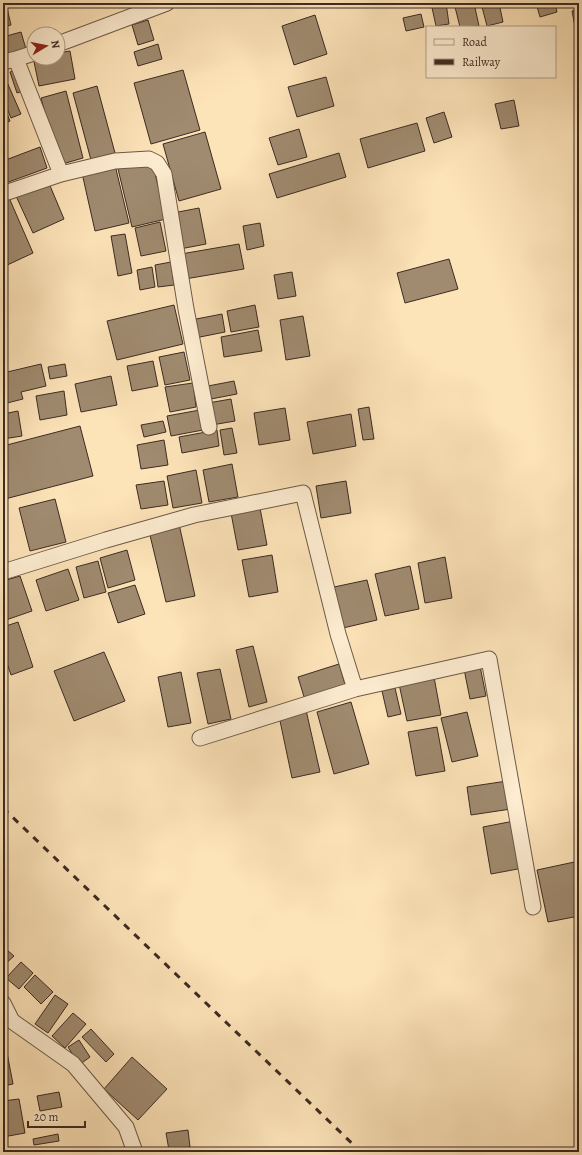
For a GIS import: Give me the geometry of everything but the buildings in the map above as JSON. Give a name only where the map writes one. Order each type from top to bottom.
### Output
[{"type":"street","points":[[66,41],[168,3]]},
{"type":"street","points":[[26,55],[10,61],[61,174]]},
{"type":"street","points":[[8,192],[61,174],[115,161],[149,159],[157,163],[164,174],[186,309],[209,427]]},
{"type":"street","points":[[3,572],[106,540],[194,515],[303,493],[338,634],[355,690]]},
{"type":"street","points":[[200,738],[355,690],[489,659],[533,907]]},
{"type":"street","points":[[3,1003],[8,1022],[73,1064],[126,1127],[135,1152]]},
{"type":"railway","points":[[3,808],[361,1152]]}]
